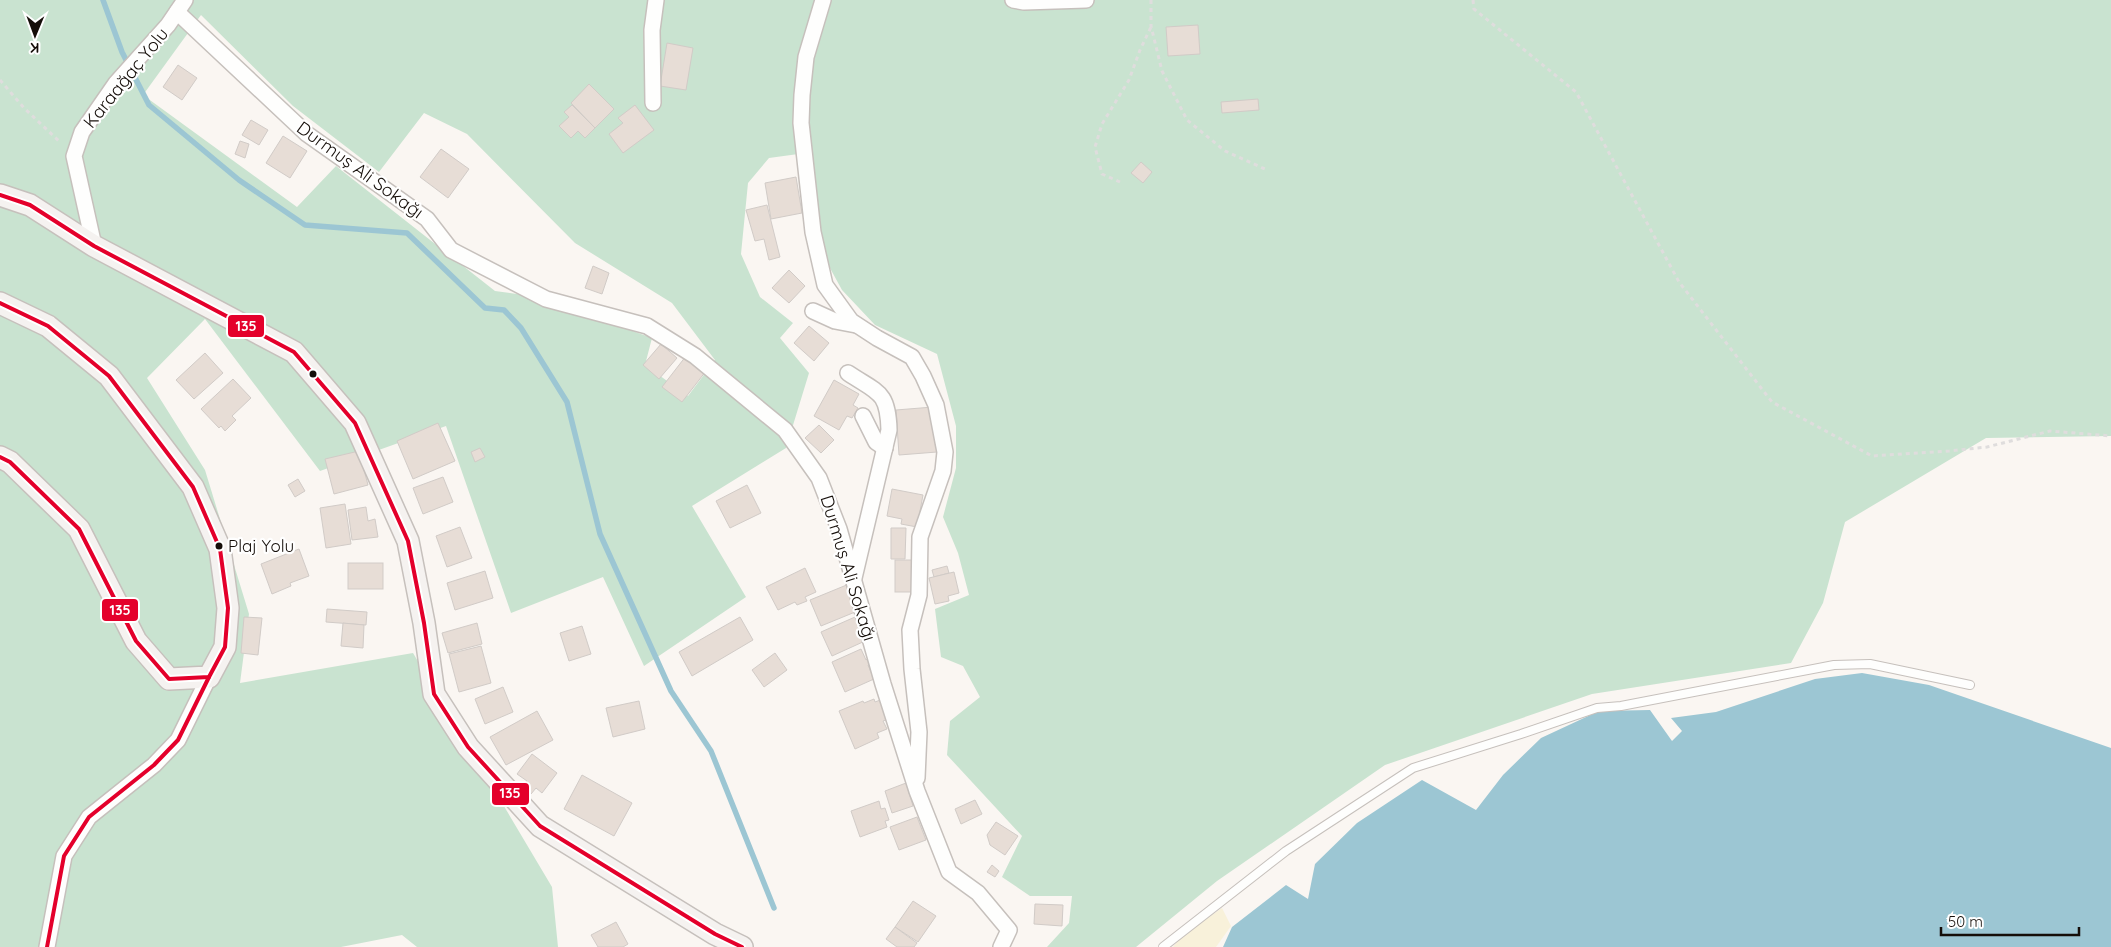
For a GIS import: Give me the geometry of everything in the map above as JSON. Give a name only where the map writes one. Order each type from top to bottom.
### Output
[{"type":"street","points":[[653,103],[652,30],[656,0]]},
{"type":"street","points":[[823,0],[806,56],[802,95],[802,132],[813,232],[825,286],[851,321],[876,338],[912,357],[936,405],[945,452],[943,470],[920,537],[919,595],[910,630],[919,732],[917,791]]},
{"type":"street","points":[[1013,0],[1024,2],[1086,0]]},
{"type":"street","name":"Karaağaç Yolu","points":[[74,156],[82,132],[116,83],[168,25],[181,6]]},
{"type":"street","name":"Durmuş Ali Sokağı","points":[[181,6],[307,134],[427,219],[451,250],[546,299],[647,326],[696,356],[785,430],[819,478],[839,529],[883,684],[917,791],[950,872],[978,893],[1009,930],[1001,947]]},
{"type":"street","points":[[74,156],[94,246]]},
{"type":"street","points":[[0,195],[30,205],[94,246],[294,352],[355,423],[408,541],[424,623],[434,694],[468,747],[540,826],[715,940],[742,947]]},
{"type":"street","points":[[0,304],[48,326],[109,376],[193,488],[220,549],[228,608],[225,647],[178,740],[154,765],[88,817],[64,856],[47,947]]},
{"type":"street","points":[[812,311],[856,325]]},
{"type":"street","points":[[848,373],[882,395],[888,409],[888,430],[854,580]]},
{"type":"street","points":[[863,416],[876,442],[884,448]]},
{"type":"street","points":[[0,457],[10,462],[79,529],[136,641],[169,679],[209,677]]},
{"type":"lane","points":[[1163,947],[1286,851],[1413,768],[1597,708],[1621,706],[1834,665],[1870,664],[1970,685]]},
{"type":"path","points":[[1151,0],[1152,26],[1162,71],[1187,120],[1225,151],[1266,169]]},
{"type":"path","points":[[1473,0],[1474,8],[1576,92],[1679,282],[1772,402],[1872,456],[1949,451],[1987,446],[2050,431],[2111,436]]},
{"type":"path","points":[[1120,182],[1102,174],[1095,147],[1102,124],[1129,80],[1140,50],[1152,26]]},
{"type":"path","points":[[0,80],[24,108],[74,156]]},
{"type":"green space","points":[[0,0],[2111,0],[2111,436],[1986,438],[1845,522],[1823,603],[1791,663],[1592,694],[1385,765],[1217,881],[1136,947],[1047,947],[1069,923],[1072,896],[1030,896],[1002,877],[1022,836],[947,755],[950,721],[980,697],[963,666],[941,657],[935,609],[969,595],[958,553],[943,517],[956,468],[956,426],[937,354],[875,325],[842,290],[825,259],[813,178],[813,152],[769,158],[748,183],[741,254],[760,297],[793,323],[780,338],[809,373],[786,448],[692,506],[746,597],[644,666],[603,577],[511,613],[446,426],[320,471],[205,319],[147,378],[205,470],[249,614],[240,683],[413,653],[552,887],[558,947],[417,947],[402,935],[341,947],[0,947]],"holes":[[[201,15],[293,106],[379,172],[424,113],[467,134],[575,243],[672,303],[715,360],[688,396],[645,365],[652,338],[538,297],[495,291],[336,166],[297,207],[143,95]]]},
{"type":"sand","points":[[1222,908],[1231,926],[1216,947],[1173,947],[1183,935]]},
{"type":"water","points":[[1862,673],[1929,685],[2111,748],[2111,947],[1223,947],[1232,927],[1286,885],[1308,899],[1315,864],[1357,823],[1422,780],[1476,810],[1503,775],[1541,738],[1599,711],[1650,710],[1672,741],[1682,731],[1671,718],[1716,712],[1815,679]]},
{"type":"building","points":[[1198,25],[1200,54],[1168,56],[1166,27]]},
{"type":"building","points":[[667,43],[693,48],[686,90],[660,86]]},
{"type":"building","points":[[178,65],[197,78],[182,100],[163,87]]},
{"type":"building","points":[[589,84],[614,109],[595,128],[571,103]]},
{"type":"building","points":[[1258,99],[1259,110],[1222,113],[1221,102]]},
{"type":"building","points":[[572,105],[595,128],[585,138],[578,131],[571,138],[559,126],[569,117],[564,112]]},
{"type":"building","points":[[635,105],[654,130],[623,153],[609,134],[623,123],[618,118]]},
{"type":"building","points":[[251,120],[268,130],[259,145],[242,135]]},
{"type":"building","points":[[283,136],[307,151],[290,178],[266,163]]},
{"type":"building","points":[[240,141],[249,144],[245,158],[235,154]]},
{"type":"building","points":[[441,149],[469,169],[448,198],[420,177]]},
{"type":"building","points":[[1141,162],[1152,172],[1143,183],[1131,173]]},
{"type":"building","points":[[796,177],[802,213],[771,219],[765,183]]},
{"type":"building","points":[[767,205],[780,257],[769,260],[764,239],[755,241],[746,210]]},
{"type":"building","points":[[593,266],[609,273],[602,294],[585,288]]},
{"type":"building","points":[[789,270],[805,286],[789,303],[772,288]]},
{"type":"building","points":[[809,326],[829,343],[814,361],[794,343]]},
{"type":"building","points":[[661,344],[677,358],[659,379],[643,365]]},
{"type":"building","points":[[205,353],[223,373],[194,399],[176,380]]},
{"type":"building","points":[[686,356],[706,371],[682,402],[662,387]]},
{"type":"building","points":[[233,379],[251,398],[232,416],[236,420],[225,431],[221,426],[219,428],[201,409]]},
{"type":"building","points":[[834,380],[859,394],[853,405],[858,408],[852,418],[847,416],[839,430],[814,416]]},
{"type":"building","points":[[933,407],[937,452],[899,455],[896,410]]},
{"type":"building","points":[[438,423],[455,461],[413,479],[397,441]]},
{"type":"building","points":[[819,425],[834,440],[821,453],[805,438]]},
{"type":"building","points":[[480,448],[485,457],[475,462],[471,452]]},
{"type":"building","points":[[359,451],[368,485],[334,494],[325,459]]},
{"type":"building","points":[[443,477],[453,502],[423,514],[413,488]]},
{"type":"building","points":[[298,479],[305,491],[295,497],[288,485]]},
{"type":"building","points":[[747,485],[761,513],[730,528],[716,501]]},
{"type":"building","points":[[892,489],[923,495],[917,527],[901,524],[902,519],[887,516]]},
{"type":"building","points":[[345,504],[351,544],[326,548],[320,508]]},
{"type":"building","points":[[366,507],[368,521],[375,519],[378,537],[352,540],[348,510]]},
{"type":"building","points":[[460,527],[472,558],[447,567],[436,536]]},
{"type":"building","points":[[891,528],[906,528],[905,559],[891,559]]},
{"type":"building","points":[[299,549],[309,576],[290,583],[291,586],[272,594],[261,564]]},
{"type":"building","points":[[895,560],[916,560],[916,592],[895,592]]},
{"type":"building","points":[[348,563],[383,563],[383,589],[348,589]]},
{"type":"building","points":[[947,566],[949,573],[934,577],[932,570]]},
{"type":"building","points":[[805,568],[816,592],[805,597],[807,601],[797,605],[795,602],[778,610],[766,587]]},
{"type":"building","points":[[485,571],[493,598],[455,610],[447,583]]},
{"type":"building","points":[[954,572],[959,593],[948,596],[949,601],[935,604],[929,578]]},
{"type":"building","points":[[849,584],[860,610],[821,626],[810,600]]},
{"type":"building","points":[[327,609],[367,612],[366,625],[326,622]]},
{"type":"building","points":[[244,617],[262,618],[258,655],[241,653]]},
{"type":"building","points":[[740,617],[753,640],[692,676],[679,652]]},
{"type":"building","points":[[855,617],[865,641],[832,656],[821,632]]},
{"type":"building","points":[[343,623],[364,625],[363,648],[341,646]]},
{"type":"building","points":[[477,623],[482,644],[448,653],[442,633]]},
{"type":"building","points":[[582,626],[591,654],[569,661],[560,633]]},
{"type":"building","points":[[481,646],[491,683],[459,692],[449,654]]},
{"type":"building","points":[[861,649],[866,660],[870,657],[872,663],[868,665],[874,679],[845,692],[832,662]]},
{"type":"building","points":[[775,653],[787,670],[764,687],[752,670]]},
{"type":"building","points":[[503,687],[513,712],[485,724],[475,699]]},
{"type":"building","points":[[874,699],[875,702],[883,699],[891,718],[883,721],[887,729],[877,733],[879,738],[855,749],[839,711],[863,701],[864,703]]},
{"type":"building","points":[[639,701],[645,729],[613,737],[606,708]]},
{"type":"building","points":[[537,711],[553,740],[506,765],[490,737]]},
{"type":"building","points":[[532,754],[557,773],[542,793],[536,788],[531,794],[522,787],[527,781],[517,774]]},
{"type":"building","points":[[582,775],[632,803],[614,836],[564,809]]},
{"type":"building","points":[[906,783],[913,806],[892,813],[885,791]]},
{"type":"building","points":[[975,800],[982,814],[961,824],[955,809]]},
{"type":"building","points":[[879,801],[881,809],[885,808],[889,820],[885,821],[887,827],[860,837],[851,811]]},
{"type":"building","points":[[917,817],[926,840],[899,850],[890,827]]},
{"type":"building","points":[[996,822],[1018,836],[1005,855],[990,845],[987,835]]},
{"type":"building","points":[[992,865],[999,871],[995,877],[987,872]]},
{"type":"building","points":[[913,901],[936,916],[918,942],[895,927]]},
{"type":"building","points":[[1035,904],[1063,905],[1062,926],[1034,924]]},
{"type":"building","points":[[616,922],[628,944],[623,947],[598,947],[591,935]]},
{"type":"building","points":[[895,927],[917,943],[914,947],[897,947],[886,939]]},
{"type":"waterway","points":[[103,0],[122,52],[149,105],[239,180],[305,225],[407,233],[485,308],[504,310],[521,328],[567,402],[600,534],[671,691],[711,751],[774,908]]},
{"type":"transit line","name":"135","points":[[0,195],[30,205],[94,246],[294,352],[355,423],[408,541],[424,623],[434,694],[468,747],[540,826],[715,934],[742,947]]},
{"type":"transit line","name":"135","points":[[0,303],[48,326],[109,376],[193,487],[220,549],[228,608],[225,647],[209,677],[169,679],[136,641],[79,529],[10,462],[0,457]]},
{"type":"transit line","name":"135","points":[[47,947],[64,856],[89,817],[154,765],[178,740],[209,677]]},
{"type":"place","name":"Plaj Yolu","points":[[219,546]]}]
